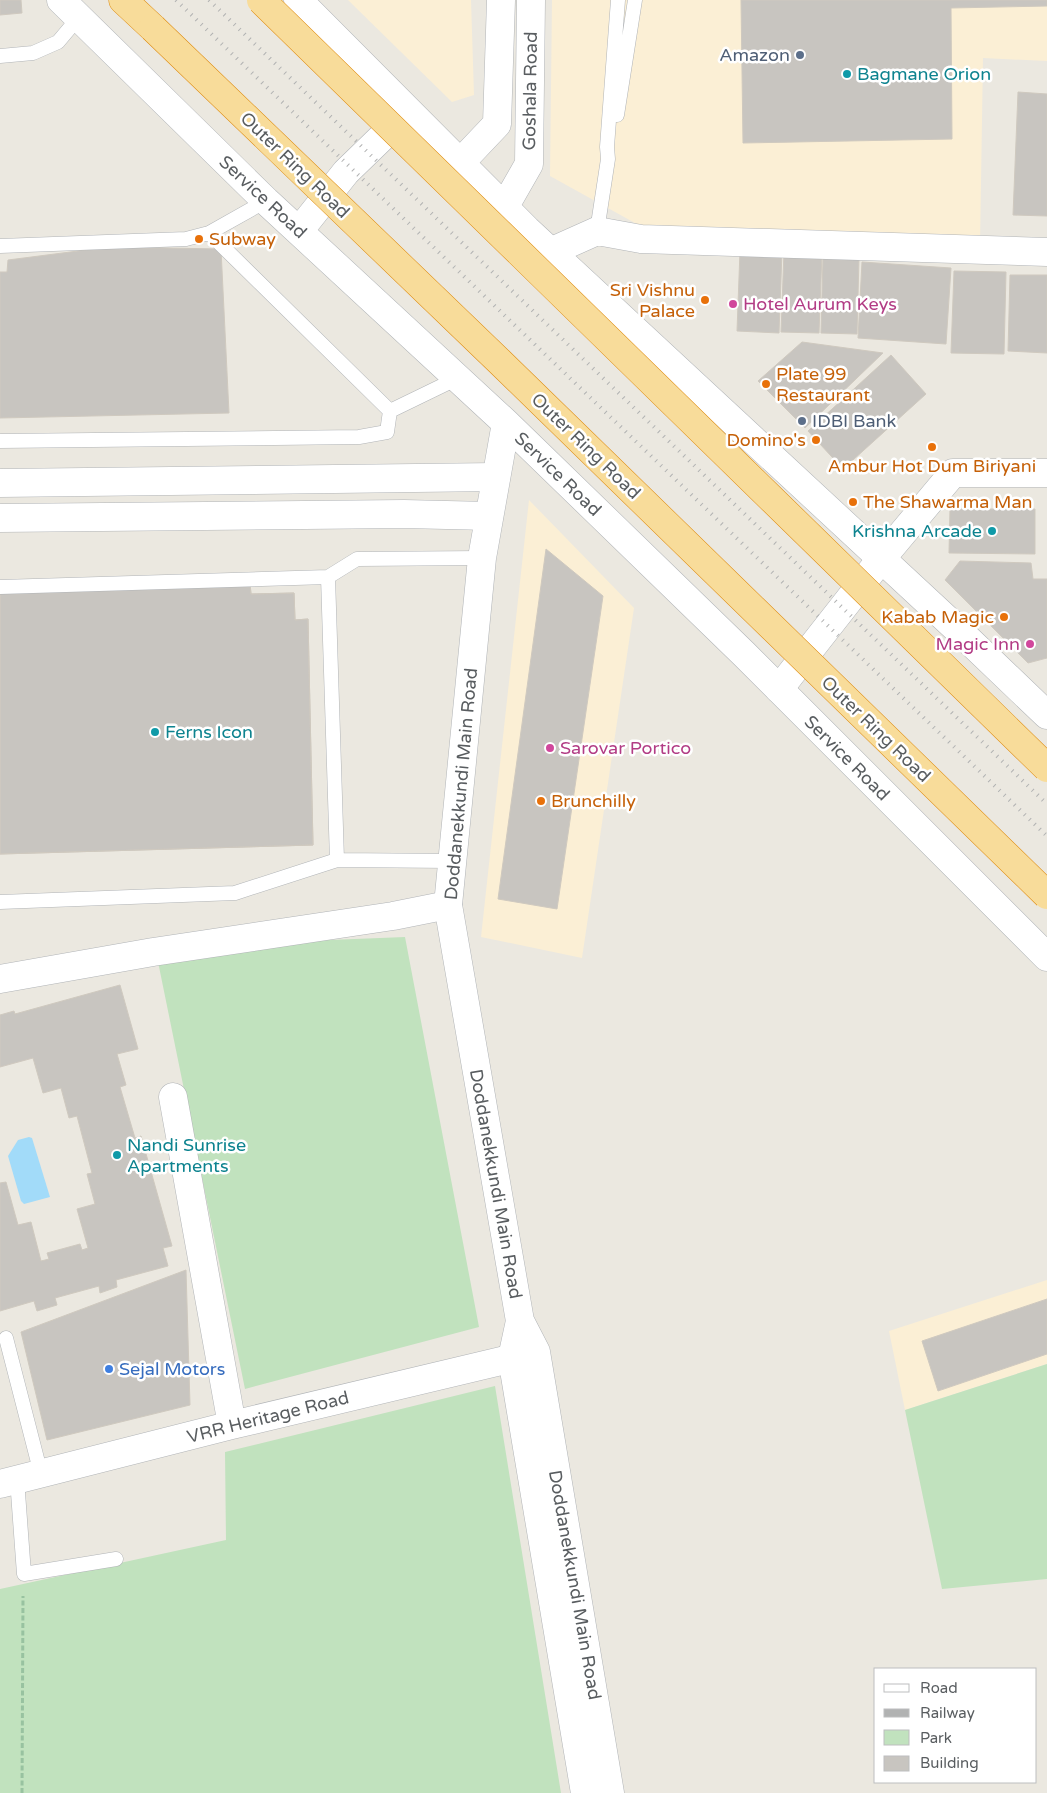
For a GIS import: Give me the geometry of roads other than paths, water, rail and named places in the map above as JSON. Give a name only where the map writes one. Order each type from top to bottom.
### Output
[{"type":"highway","name":"Outer Ring Road","points":[[123,0],[508,370],[1047,895]]},
{"type":"highway","points":[[261,0],[1047,768]]},
{"type":"street","points":[[298,0],[550,252],[881,558],[1047,715]]},
{"type":"street","name":"Goshala Road","points":[[460,163],[497,124],[501,0]]},
{"type":"street","name":"Goshala Road","points":[[505,206],[529,164],[531,0]]},
{"type":"street","name":"Service Road","points":[[70,9],[266,201],[506,422],[779,689],[1047,957]]},
{"type":"street","points":[[299,231],[346,172],[409,111]]},
{"type":"street","points":[[550,252],[597,231],[641,239],[1047,252]]},
{"type":"street","name":"Doddanekkundi Main Road","points":[[506,422],[482,558],[448,905],[520,1321],[585,1793]]},
{"type":"street","points":[[779,689],[881,558],[953,473],[1047,473]]},
{"type":"street","points":[[0,483],[496,477]]},
{"type":"street","points":[[0,518],[404,514],[489,516]]},
{"type":"street","points":[[0,979],[153,952],[393,916],[448,905]]},
{"type":"street","points":[[173,1098],[232,1425]]},
{"type":"street","name":"Doddanekkundi Main Road","points":[[524,1355],[610,1793]]},
{"type":"street","name":"VRR Heritage Road","points":[[19,1479],[232,1425],[524,1355]]},
{"type":"lane","points":[[608,159],[607,147],[618,0]]},
{"type":"lane","points":[[597,231],[635,0]]},
{"type":"lane","points":[[0,56],[33,53],[58,42],[70,9]]},
{"type":"lane","points":[[0,246],[186,239],[209,233],[266,201]]},
{"type":"lane","points":[[209,233],[390,411]]},
{"type":"lane","points":[[390,411],[458,378]]},
{"type":"lane","points":[[0,441],[359,437],[387,432],[390,411]]},
{"type":"lane","points":[[0,588],[328,577],[357,558],[482,558]]},
{"type":"lane","points":[[328,577],[336,860]]},
{"type":"lane","points":[[0,902],[235,893],[336,860],[452,861]]},
{"type":"lane","points":[[6,1338],[19,1479],[24,1574],[116,1559]]},
{"type":"water","points":[[32,1138],[50,1197],[24,1204],[21,1201],[8,1156],[18,1140]]},
{"type":"railway","points":[[176,0],[1047,836]]},
{"type":"railway","points":[[209,0],[1047,804]]},
{"type":"place","name":"Amazon","points":[[800,55]]},
{"type":"place","name":"Bagmane Orion","points":[[847,74]]},
{"type":"place","name":"Subway","points":[[199,239]]},
{"type":"place","name":"Sri Vishnu Palace","points":[[705,300]]},
{"type":"place","name":"Hotel Aurum Keys","points":[[733,304]]},
{"type":"place","name":"Plate 99 Restaurant","points":[[766,384]]},
{"type":"place","name":"IDBI Bank","points":[[802,421]]},
{"type":"place","name":"Domino's","points":[[816,440]]},
{"type":"place","name":"Ambur Hot Dum Biriyani","points":[[932,447]]},
{"type":"place","name":"The Shawarma Man","points":[[853,502]]},
{"type":"place","name":"Krishna Arcade","points":[[992,531]]},
{"type":"place","name":"Kabab Magic","points":[[1004,617]]},
{"type":"place","name":"Magic Inn","points":[[1030,644]]},
{"type":"place","name":"Ferns Icon","points":[[155,732]]},
{"type":"place","name":"Sarovar Portico","points":[[550,748]]},
{"type":"place","name":"Brunchilly","points":[[541,801]]},
{"type":"place","name":"Nandi Sunrise Apartments","points":[[117,1155]]},
{"type":"place","name":"Sejal Motors","points":[[109,1369]]}]
